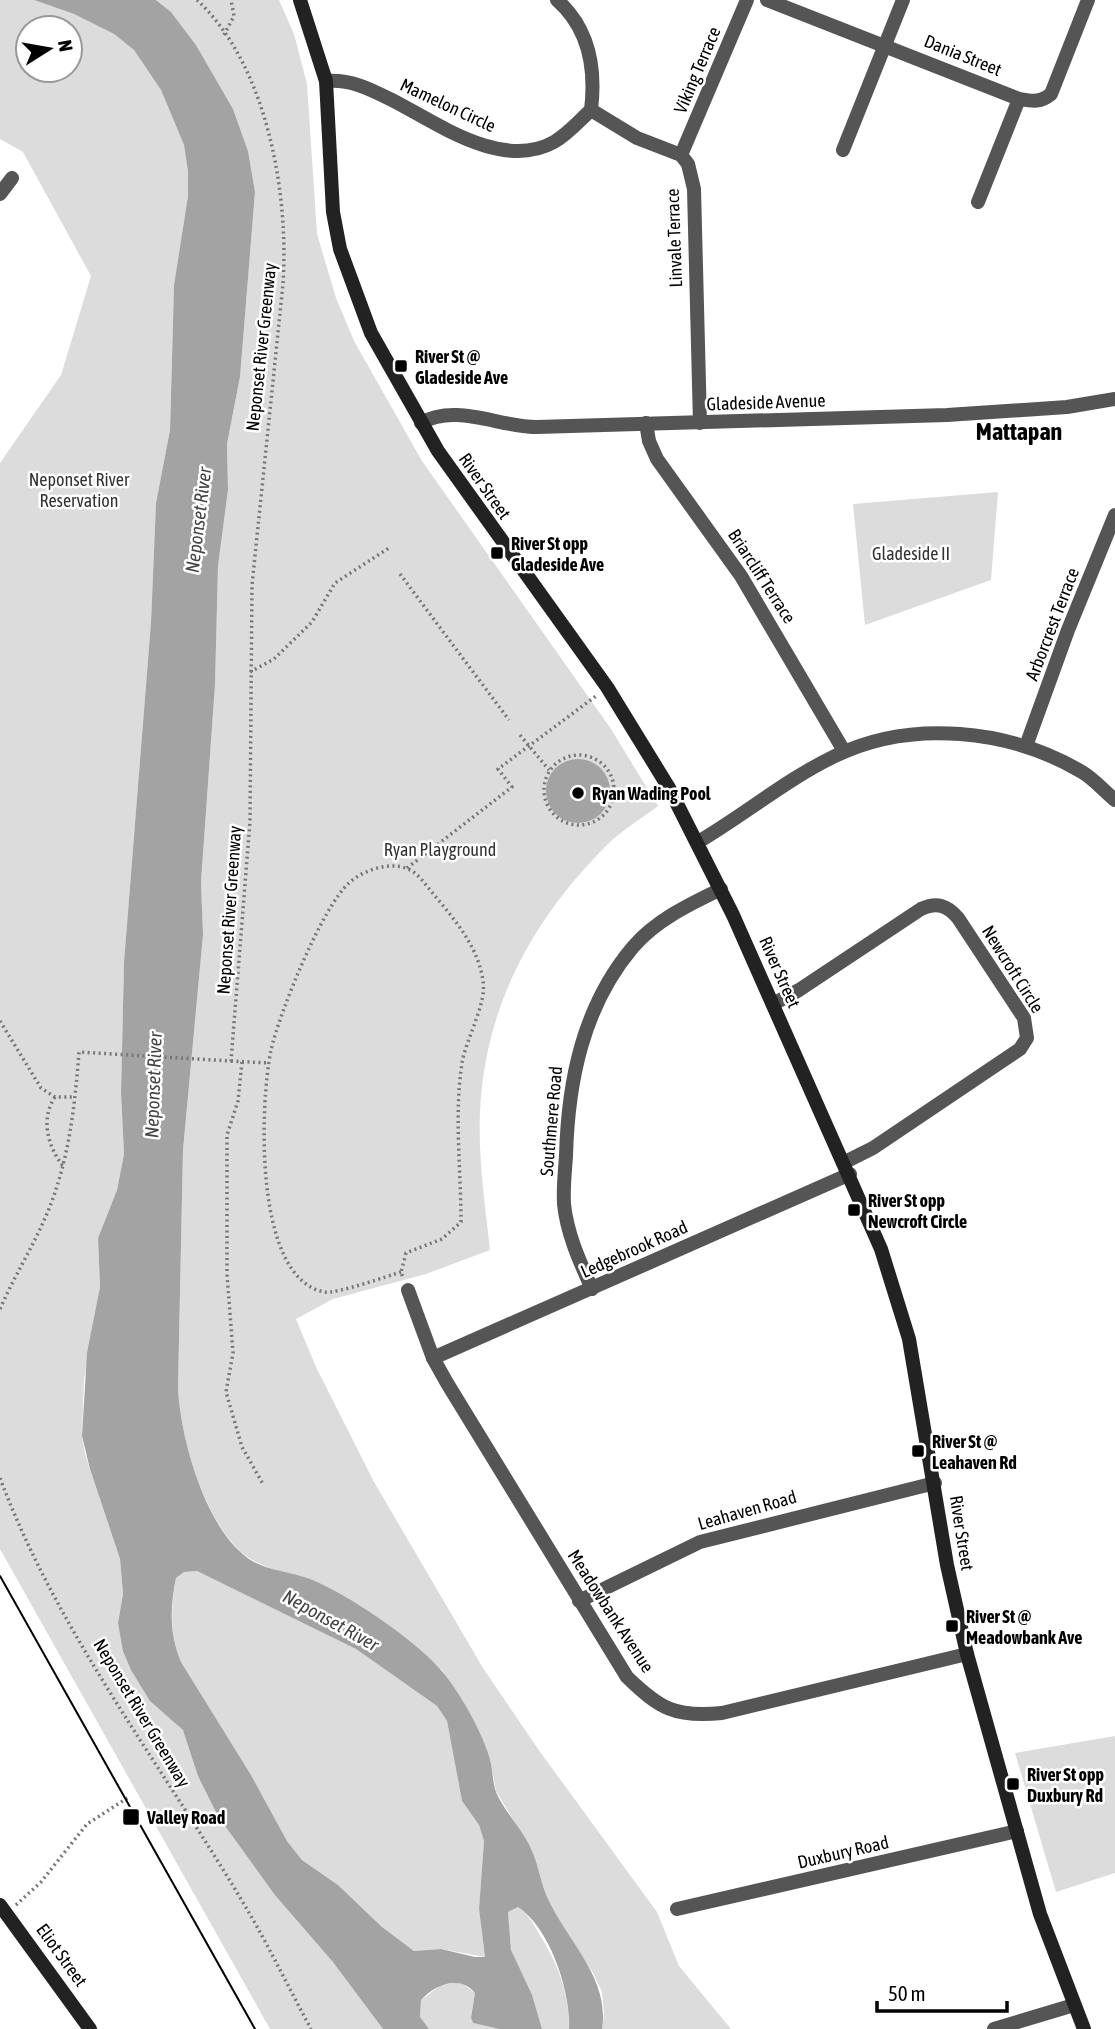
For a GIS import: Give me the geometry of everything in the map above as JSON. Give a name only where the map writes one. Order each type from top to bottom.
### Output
[{"type":"main road","name":"River Street","points":[[300,0],[314,35],[326,81],[333,212],[340,249],[366,323],[421,423],[464,491],[607,687],[698,842],[847,1168],[881,1249],[903,1316],[935,1483],[947,1565],[967,1654],[1040,1914],[1084,2029]]},
{"type":"main road","name":"Eliot Street","points":[[3,1909],[90,2029]]},
{"type":"street","points":[[558,0],[572,13],[585,36],[592,69],[591,110],[637,138],[681,155]]},
{"type":"street","name":"Viking Terrace","points":[[681,155],[747,0]]},
{"type":"street","name":"Dania Street","points":[[767,0],[1019,99]]},
{"type":"street","points":[[843,150],[903,0]]},
{"type":"street","points":[[978,202],[1019,99],[1034,102],[1051,93],[1088,0]]},
{"type":"street","name":"Mamelon Circle","points":[[326,81],[345,81],[365,87],[470,140],[509,150],[551,144],[591,110]]},
{"type":"street","name":"Linvale Terrace","points":[[681,155],[688,164],[694,189],[700,423]]},
{"type":"street","points":[[0,194],[12,178]]},
{"type":"street","name":"Gladeside Avenue","points":[[421,423],[441,414],[451,413],[522,427],[947,415],[1067,407],[1115,399]]},
{"type":"street","name":"Briarcliff Terrace","points":[[646,424],[649,441],[657,459],[741,576],[844,751]]},
{"type":"street","name":"Arborcrest Terrace","points":[[1027,747],[1068,630],[1115,515]]},
{"type":"street","points":[[698,842],[844,751],[889,738],[960,733],[995,738],[1027,747],[1083,772],[1115,800]]},
{"type":"street","name":"Southmere Road","points":[[592,1289],[576,1254],[564,1204],[568,1110],[579,1052],[606,987],[633,947],[666,919],[721,889]]},
{"type":"street","name":"Newcroft Circle","points":[[773,1004],[799,990],[921,909],[934,905],[948,908],[958,918],[1024,1018],[1027,1038],[1020,1049],[847,1168]]},
{"type":"street","name":"Ledgebrook Road","points":[[433,1358],[592,1289],[847,1168]]},
{"type":"street","name":"Meadowbank Avenue","points":[[408,1290],[433,1358],[627,1677],[654,1703],[689,1713],[722,1713],[967,1654]]},
{"type":"street","name":"Leahaven Road","points":[[579,1601],[700,1542],[935,1483]]},
{"type":"street","name":"Duxbury Road","points":[[677,1909],[1017,1831]]},
{"type":"street","points":[[994,2029],[1074,2005]]},
{"type":"path","name":"Neponset River Greenway","points":[[197,0],[239,60],[265,117],[279,182],[284,236],[283,284],[252,585],[250,821],[228,1061]]},
{"type":"path","points":[[224,35],[234,16],[232,0]]},
{"type":"path","points":[[250,672],[274,659],[312,622],[335,583],[371,557],[389,548]]},
{"type":"path","points":[[400,574],[509,720]]},
{"type":"path","points":[[407,868],[512,787],[498,769],[607,687]]},
{"type":"path","points":[[520,735],[549,770]]},
{"type":"path","points":[[589,755],[600,761],[613,779],[612,802],[607,812],[586,825],[563,822],[546,805],[544,781],[549,770],[567,756],[589,755]]},
{"type":"path","points":[[386,867],[407,868],[419,877],[470,940],[484,984],[462,1062],[461,1222],[442,1239],[406,1253],[401,1272],[326,1293],[303,1283],[288,1266],[275,1230],[268,1191],[265,1150],[269,1063],[286,1004],[307,953],[347,885],[363,872],[386,867]]},
{"type":"path","points":[[0,1021],[41,1088],[55,1097],[75,1097]]},
{"type":"path","points":[[0,1309],[35,1240],[63,1167],[75,1097],[79,1052],[269,1063]]},
{"type":"path","points":[[242,1062],[238,1101],[227,1135],[227,1274],[233,1353],[226,1392],[242,1447],[263,1484]]},
{"type":"path","points":[[55,1097],[49,1106],[48,1139],[52,1153],[63,1167]]},
{"type":"path","name":"Neponset River Greenway","points":[[0,1478],[13,1514],[46,1578],[123,1713],[251,1917],[311,2029]]},
{"type":"path","points":[[3,1909],[41,1882],[87,1824],[129,1797]]},
{"type":"green space","name":"Neponset River Reservation","points":[[0,0],[34,0],[74,14],[14,14],[14,84],[84,84],[84,19],[114,34],[134,50],[161,90],[184,145],[188,172],[188,196],[174,285],[170,430],[156,503],[151,622],[124,962],[121,1093],[124,1154],[117,1190],[98,1238],[100,1287],[84,1380],[82,1436],[85,1454],[120,1559],[123,1594],[118,1623],[174,1721],[183,1730],[198,1776],[383,2029],[270,2029],[0,1549],[0,463],[61,375],[91,276],[23,152],[0,139]]},
{"type":"green space","name":"Ryan Playground","points":[[156,0],[279,0],[294,34],[307,84],[317,234],[336,298],[354,341],[422,461],[611,729],[658,806],[607,845],[557,903],[518,966],[503,1000],[484,1073],[480,1112],[481,1164],[490,1250],[426,1274],[333,1299],[296,1319],[316,1367],[374,1482],[483,1668],[538,1749],[657,1912],[679,1966],[731,2029],[602,2029],[602,1992],[593,1973],[556,1917],[532,1851],[496,1791],[490,1759],[481,1737],[442,1670],[403,1638],[242,1553],[214,1516],[204,1496],[189,1451],[183,1429],[178,1388],[183,1150],[203,935],[201,882],[215,685],[218,566],[228,490],[227,444],[240,377],[255,192],[248,151],[233,109],[196,45],[171,12]]},
{"type":"green space","name":"Gladeside II","points":[[998,492],[991,580],[865,625],[853,504]]},
{"type":"green space","points":[[197,1571],[356,1649],[437,1706],[447,1721],[462,1801],[479,1825],[484,1841],[479,1909],[485,1957],[441,1949],[414,1951],[382,1927],[338,1885],[302,1860],[287,1841],[177,1651],[172,1620],[176,1578],[184,1572]]},
{"type":"green space","points":[[1115,1736],[1115,1873],[1056,1892],[1015,1753]]},
{"type":"green space","points":[[518,1907],[532,1922],[557,1967],[567,2002],[569,2029],[542,2029],[511,1950],[508,1912]]},
{"type":"green space","points":[[463,1984],[475,1993],[471,2018],[473,2023],[499,2029],[429,2029],[420,2018],[421,2000],[441,1985]]},
{"type":"water","name":"Neponset River","points":[[34,0],[156,0],[171,12],[196,45],[233,109],[248,151],[255,192],[240,377],[227,444],[228,490],[218,566],[215,685],[201,882],[203,935],[183,1150],[178,1388],[184,1433],[199,1484],[210,1509],[237,1549],[254,1562],[310,1579],[360,1606],[414,1644],[447,1677],[475,1722],[490,1760],[496,1792],[528,1843],[549,1901],[594,1978],[603,2011],[602,2029],[569,2029],[569,2014],[562,1980],[549,1945],[540,1930],[518,1907],[508,1912],[511,1950],[532,1995],[542,2029],[499,2029],[473,2023],[471,2018],[475,1993],[469,1987],[455,1983],[440,1986],[421,2000],[420,2017],[429,2029],[383,2029],[333,1962],[275,1895],[218,1816],[198,1776],[183,1730],[150,1701],[123,1651],[118,1623],[123,1594],[120,1559],[82,1436],[87,1353],[100,1287],[98,1238],[117,1190],[124,1154],[121,1093],[124,962],[151,622],[156,503],[170,430],[174,285],[188,196],[188,172],[184,145],[161,90],[134,50],[114,34],[84,19],[84,14],[74,14]],"holes":[[[197,1571],[356,1649],[437,1706],[447,1721],[462,1801],[479,1825],[484,1841],[479,1909],[485,1957],[441,1949],[414,1951],[382,1927],[338,1885],[302,1860],[287,1841],[251,1775],[181,1662],[174,1641],[172,1620],[176,1578],[184,1572]]]},
{"type":"water","name":"Ryan Wading Pool","points":[[578,759],[590,761],[601,768],[608,779],[608,803],[601,814],[590,821],[578,823],[566,821],[555,814],[548,803],[546,791],[548,779],[555,768],[566,761]]},
{"type":"tram line","points":[[0,1576],[255,2029]]},
{"type":"place","name":"River St @ Gladeside Ave","points":[[401,366]]},
{"type":"place","name":"River St opp Gladeside Ave","points":[[497,553]]},
{"type":"place","name":"Ryan Wading Pool","points":[[578,793]]},
{"type":"place","name":"River St opp Newcroft Circle","points":[[854,1210]]},
{"type":"place","name":"River St @ Leahaven Rd","points":[[918,1451]]},
{"type":"place","name":"River St @ Meadowbank Ave","points":[[952,1626]]},
{"type":"place","name":"River St opp Duxbury Rd","points":[[1013,1784]]},
{"type":"place","name":"Valley Road","points":[[131,1817]]},
{"type":"district","name":"Mattapan","points":[[1019,431]]}]
